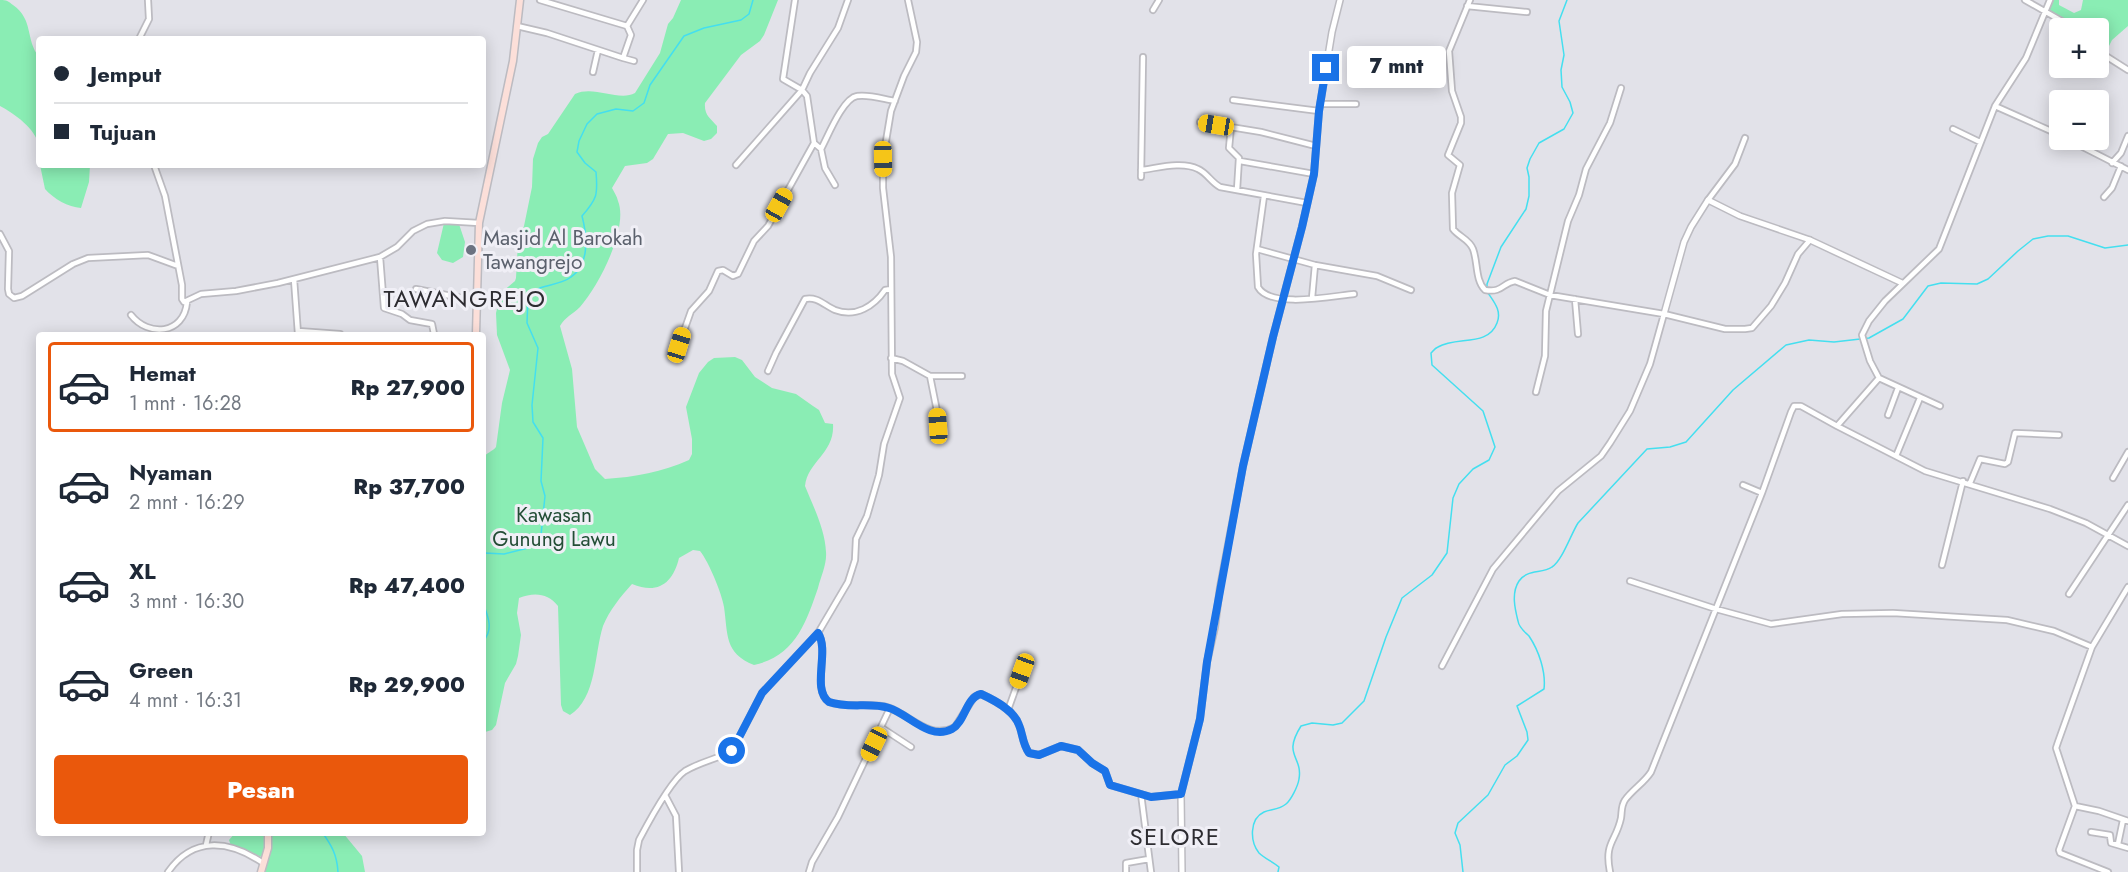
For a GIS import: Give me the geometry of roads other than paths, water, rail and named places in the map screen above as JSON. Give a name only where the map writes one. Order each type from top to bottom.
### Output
[{"type":"main road","points":[[476,332],[479,223],[506,96],[520,0]]},
{"type":"main road","points":[[260,872],[261,862],[268,848],[268,836]]},
{"type":"street","points":[[141,36],[149,19],[148,0]]},
{"type":"street","points":[[540,0],[627,26],[631,35],[623,57]]},
{"type":"street","points":[[627,26],[643,0]]},
{"type":"street","points":[[679,345],[691,311],[709,291],[718,270],[723,270],[733,276],[738,274],[754,241],[768,226],[814,143],[807,96],[802,90],[786,83],[782,76],[795,0]]},
{"type":"street","points":[[736,165],[802,90],[838,28],[848,0]]},
{"type":"street","points":[[637,872],[639,840],[672,783],[684,772],[732,751],[762,693],[818,633],[852,572],[856,539],[867,516],[879,475],[884,444],[900,398],[892,374],[890,234],[883,188],[883,159],[887,124],[916,52],[908,0]]},
{"type":"street","points":[[1153,10],[1159,0]]},
{"type":"street","points":[[1182,872],[1181,794],[1200,719],[1207,662],[1243,466],[1314,174],[1320,104],[1332,32],[1340,0]]},
{"type":"street","points":[[1470,0],[1449,51],[1452,91],[1461,123],[1448,155],[1460,165],[1452,193],[1454,229],[1455,232],[1464,236],[1473,249],[1480,286],[1487,290],[1503,288],[1515,281],[1550,295],[1664,314],[1725,329],[1752,328],[1771,306],[1785,283],[1798,254],[1810,240]]},
{"type":"street","points":[[2025,0],[2058,18]]},
{"type":"street","points":[[1940,406],[1879,378],[1870,361],[1862,334],[1869,321],[1902,283],[1939,249],[1995,106],[2026,58],[2050,0]]},
{"type":"street","points":[[1467,6],[1527,12]]},
{"type":"street","points":[[517,26],[547,33],[634,61]]},
{"type":"street","points":[[593,72],[598,50]]},
{"type":"street","points":[[1141,177],[1143,57]]},
{"type":"street","points":[[2109,58],[2128,70]]},
{"type":"street","points":[[1536,392],[1545,356],[1546,311],[1568,221],[1579,195],[1582,177],[1610,123],[1621,88]]},
{"type":"street","points":[[821,149],[844,105],[853,97],[865,96],[895,101]]},
{"type":"street","points":[[1233,100],[1319,111]]},
{"type":"street","points":[[1320,104],[1356,104]]},
{"type":"street","points":[[1995,106],[2049,130]]},
{"type":"street","points":[[1200,122],[1316,146]]},
{"type":"street","points":[[1232,127],[1229,148],[1238,155],[1237,190]]},
{"type":"street","points":[[1953,129],[1980,142]]},
{"type":"street","points":[[2112,163],[2121,153],[2128,136]]},
{"type":"street","points":[[1442,666],[1493,569],[1558,491],[1601,456],[1630,411],[1650,364],[1684,242],[1708,200],[1734,164],[1745,138]]},
{"type":"street","points":[[814,143],[821,149],[825,168],[835,185]]},
{"type":"street","points":[[2088,150],[2128,170]]},
{"type":"street","points":[[1239,161],[1314,174]]},
{"type":"street","points":[[1141,170],[1189,166],[1202,172],[1215,184],[1264,196],[1307,203]]},
{"type":"street","points":[[2104,197],[2112,188],[2121,166]]},
{"type":"street","points":[[155,168],[165,196],[182,285],[182,299],[187,303]]},
{"type":"street","points":[[1264,196],[1257,249],[1260,291],[1282,300],[1354,294]]},
{"type":"street","points":[[1708,200],[1740,216],[1810,240],[1902,283]]},
{"type":"street","points":[[131,315],[143,326],[168,329],[175,326],[184,315],[187,303],[201,294],[236,291],[380,257],[397,247],[413,231],[427,224],[445,221],[479,223]]},
{"type":"street","points":[[0,234],[9,251],[8,289],[9,294],[14,298],[22,296],[73,264],[88,258],[147,255],[178,266]]},
{"type":"street","points":[[1257,249],[1315,265],[1377,276],[1411,290]]},
{"type":"street","points":[[380,257],[384,308],[402,314],[410,320],[432,324],[434,332]]},
{"type":"street","points":[[1312,298],[1315,265]]},
{"type":"street","points":[[294,279],[298,332]]},
{"type":"street","points":[[416,289],[477,301]]},
{"type":"street","points":[[768,371],[805,299],[813,298],[837,311],[860,311],[876,303],[885,290],[891,289]]},
{"type":"street","points":[[1575,299],[1578,334]]},
{"type":"street","points":[[891,358],[903,361],[930,376],[962,376]]},
{"type":"street","points":[[930,376],[937,411],[939,440]]},
{"type":"street","points":[[1837,426],[1879,378]]},
{"type":"street","points":[[1888,415],[1898,388]]},
{"type":"street","points":[[1896,456],[1920,398]]},
{"type":"street","points":[[1610,872],[1607,853],[1618,826],[1622,806],[1630,794],[1644,783],[1651,772],[1762,493],[1794,406],[1807,408],[1925,471],[1970,483],[2059,513],[2086,523],[2128,546]]},
{"type":"street","points":[[1970,483],[1980,459],[2005,464],[2008,462],[2015,433],[2059,435]]},
{"type":"street","points":[[2113,478],[2126,461],[2128,452]]},
{"type":"street","points":[[1942,565],[1963,482]]},
{"type":"street","points":[[1743,485],[1762,493]]},
{"type":"street","points":[[2069,594],[2128,505]]},
{"type":"street","points":[[1630,581],[1771,624],[1852,614],[1893,613],[2007,621],[2054,631],[2092,647]]},
{"type":"street","points":[[2108,872],[2060,853],[2059,850],[2075,806],[2056,748],[2092,647],[2128,587]]},
{"type":"street","points":[[818,633],[823,643],[822,691],[825,699],[833,704],[890,708],[916,724],[939,732],[955,727],[974,697],[978,694],[986,696],[1008,710],[1019,725],[1024,746],[1029,753],[1039,755],[1061,746],[1078,750],[1105,771],[1110,785],[1151,797],[1181,794]]},
{"type":"street","points":[[1008,710],[1022,671]]},
{"type":"street","points":[[809,872],[890,708]]},
{"type":"street","points":[[882,728],[911,747]]},
{"type":"street","points":[[1142,794],[1151,872]]},
{"type":"street","points":[[665,795],[676,816],[679,872]]},
{"type":"street","points":[[2075,806],[2100,811],[2126,821],[2118,844]]},
{"type":"street","points":[[2091,832],[2110,835],[2111,843],[2128,848]]},
{"type":"street","points":[[206,845],[208,836]]},
{"type":"street","points":[[168,872],[189,851],[206,845],[228,848],[261,862]]},
{"type":"street","points":[[1126,872],[1126,863],[1149,860]]},
{"type":"waterway","points":[[486,553],[504,554],[528,548],[541,535],[545,496],[541,481],[543,438],[533,422],[532,405],[538,348],[527,323],[528,296],[540,288],[560,283],[571,277],[577,272],[584,257],[586,240],[582,216],[594,201],[597,186],[596,172],[577,152],[579,141],[587,124],[597,114],[616,109],[633,111],[644,103],[650,85],[684,36],[704,28],[741,20],[749,14],[753,0]]},
{"type":"waterway","points":[[1487,288],[1501,247],[1526,209],[1529,196],[1527,168],[1530,159],[1539,143],[1564,129],[1573,113],[1562,87],[1561,70],[1564,55],[1559,21],[1567,0]]},
{"type":"waterway","points":[[1463,872],[1460,845],[1455,833],[1458,823],[1488,795],[1505,765],[1517,756],[1528,740],[1517,706],[1544,689],[1543,669],[1539,655],[1529,636],[1522,630],[1516,611],[1514,601],[1519,581],[1530,573],[1548,569],[1556,564],[1578,523],[1647,449],[1670,447],[1686,442],[1733,390],[1786,345],[1809,340],[1834,342],[1869,338],[1903,319],[1928,286],[1941,283],[1977,284],[1988,279],[2033,239],[2068,236],[2105,248],[2128,245]]},
{"type":"waterway","points":[[1278,872],[1279,867],[1261,855],[1256,848],[1253,825],[1259,815],[1286,804],[1296,789],[1299,771],[1293,744],[1301,726],[1312,723],[1333,725],[1342,723],[1364,701],[1402,598],[1432,575],[1447,553],[1453,498],[1459,484],[1473,469],[1489,460],[1495,447],[1483,411],[1432,365],[1431,353],[1446,344],[1479,338],[1493,330],[1499,315],[1488,293]]},
{"type":"waterway","points":[[486,612],[489,628],[486,637]]},
{"type":"waterway","points":[[325,836],[333,851],[338,872]]},
{"type":"place","name":"Masjid Al Barokah Tawangrejo","points":[[471,250]]},
{"type":"district","name":"TAWANGREJO","points":[[465,299]]},
{"type":"district","name":"SELORE","points":[[1175,837]]},
{"type":"park label","name":"Kawasan Gunung Lawu","points":[[554,527]]}]
